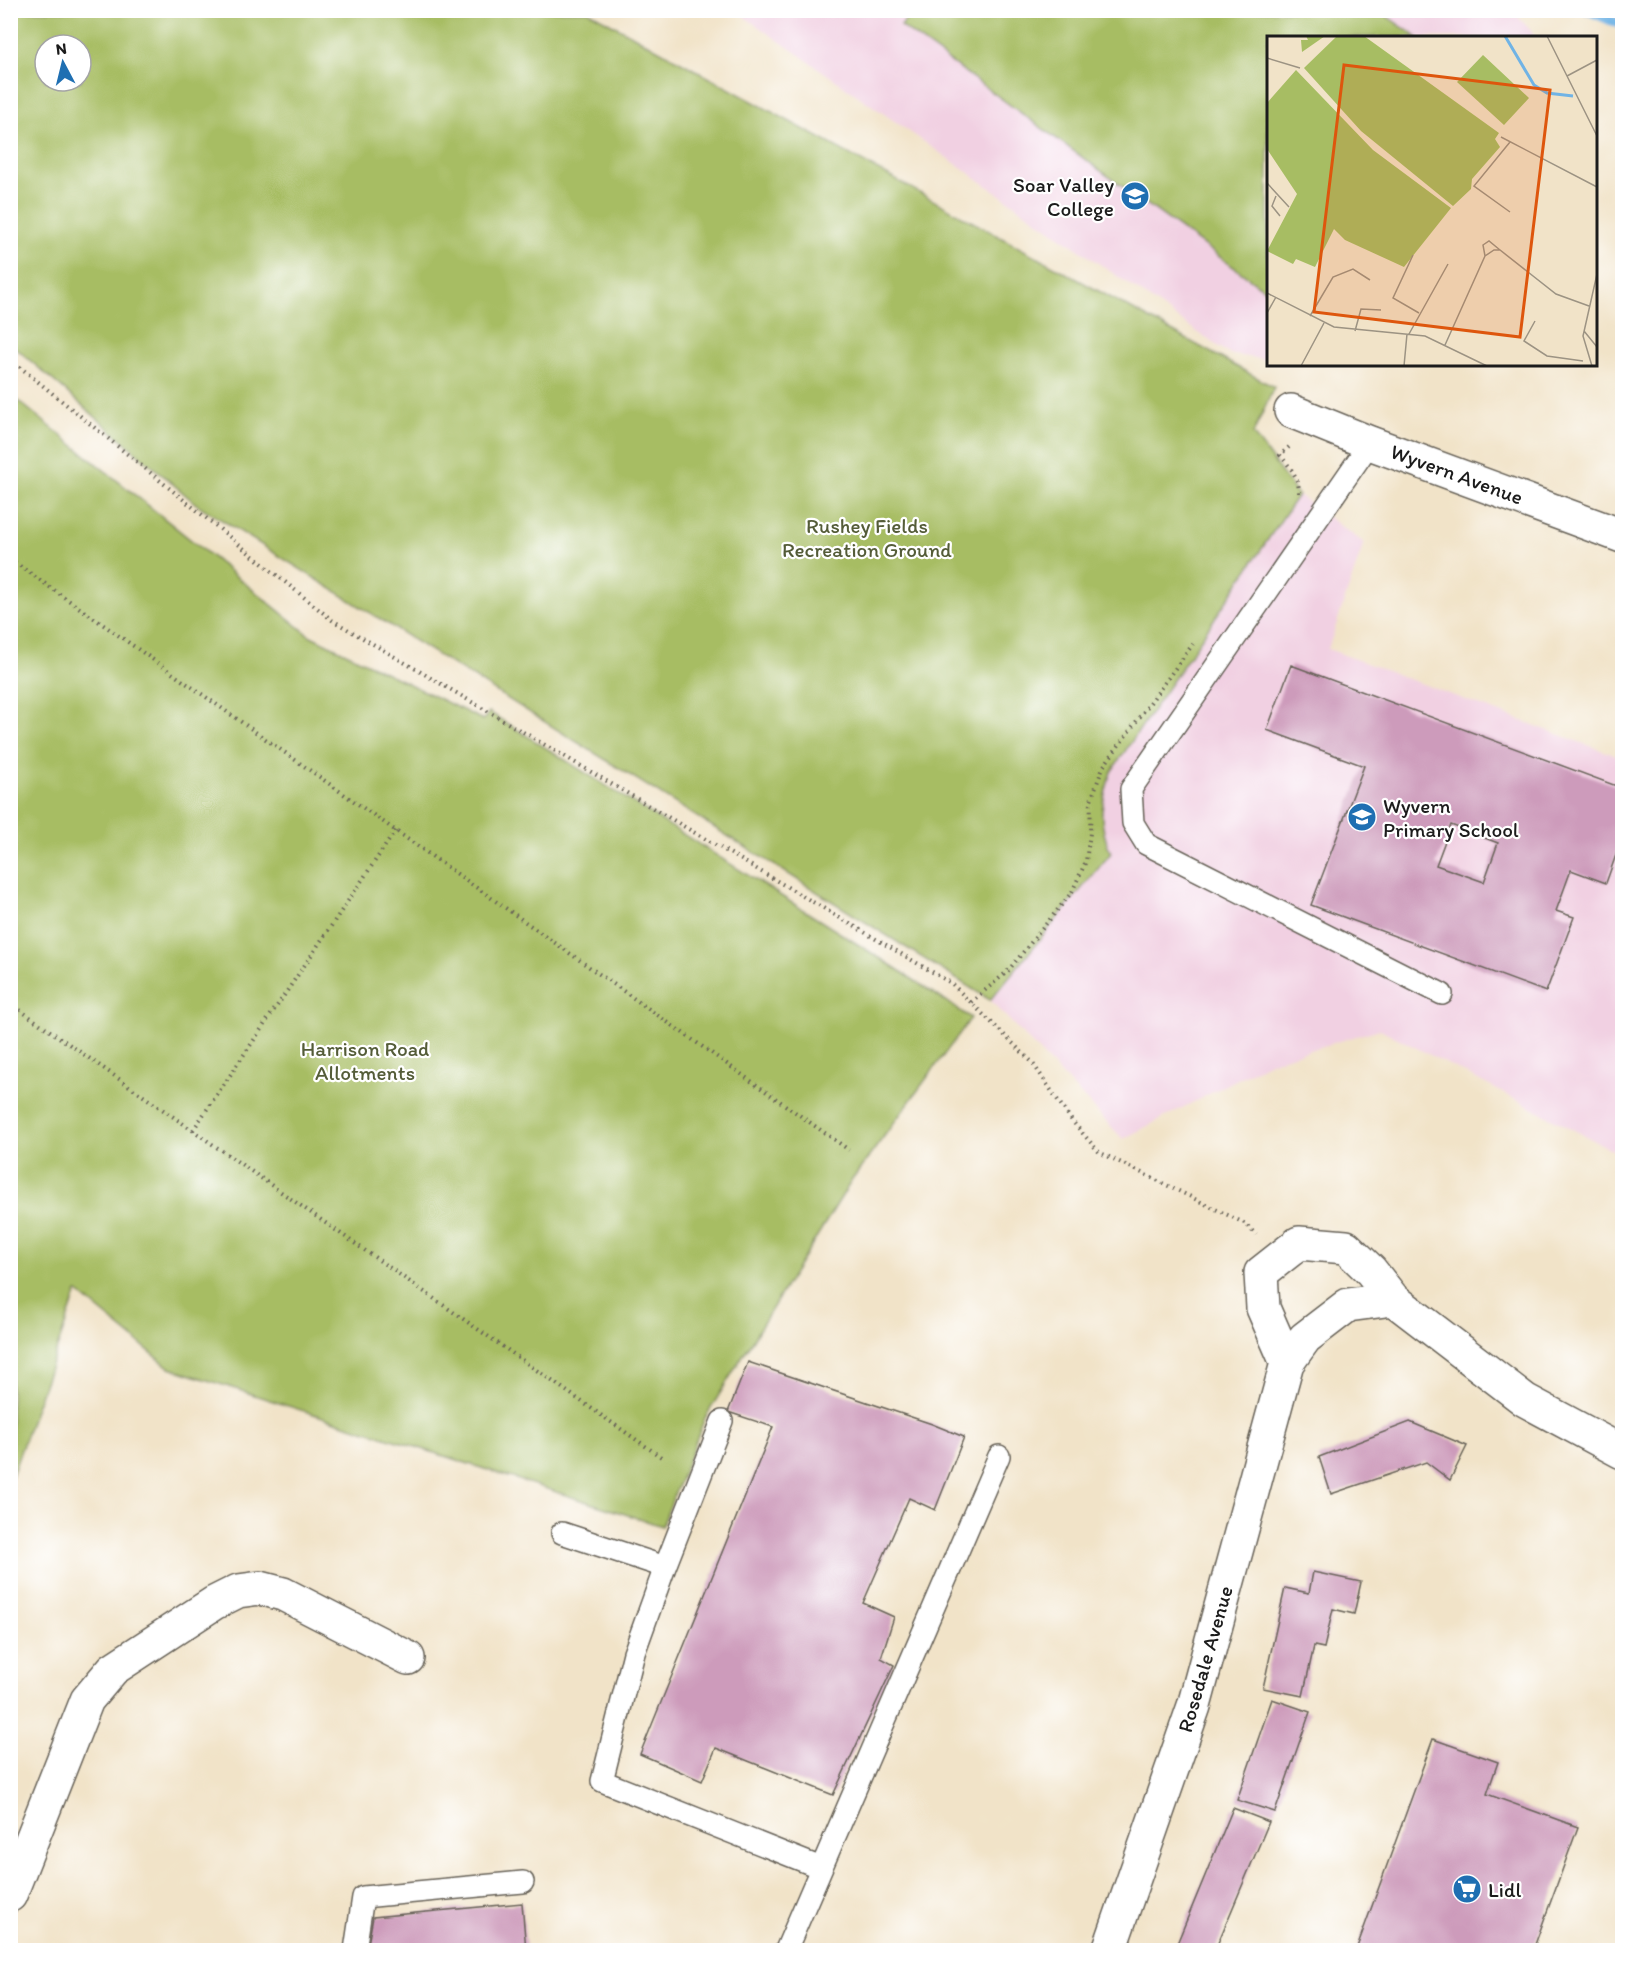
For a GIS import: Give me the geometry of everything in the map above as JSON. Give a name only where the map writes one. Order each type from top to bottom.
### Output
[{"type":"street","name":"Wyvern Avenue","points":[[1291,411],[1370,443],[1623,536]]},
{"type":"street","points":[[1287,1363],[1263,1308],[1261,1274],[1299,1243],[1346,1247],[1371,1270],[1393,1299],[1525,1400],[1623,1452]]},
{"type":"street","name":"Rosedale Avenue","points":[[1109,1950],[1194,1706],[1287,1363],[1305,1338],[1348,1305],[1393,1299]]},
{"type":"street","points":[[10,1895],[87,1700],[112,1669],[214,1603],[238,1591],[260,1588],[283,1594],[408,1658]]},
{"type":"lane","points":[[1370,443],[1131,789],[1133,823],[1146,844],[1442,994]]},
{"type":"lane","points":[[722,1421],[634,1653],[602,1781],[821,1868]]},
{"type":"lane","points":[[786,1950],[999,1456]]},
{"type":"lane","points":[[562,1533],[665,1568]]},
{"type":"lane","points":[[355,1950],[363,1897],[523,1882]]},
{"type":"path","points":[[10,359],[332,620],[951,983],[1032,1062],[1072,1121],[1099,1152],[1246,1224],[1279,1260]]},
{"type":"path","points":[[10,559],[849,1149]]},
{"type":"path","points":[[193,1130],[396,830]]},
{"type":"path","points":[[10,1003],[664,1459]]},
{"type":"shaded area","name":"Soar Valley College","points":[[1512,10],[1534,36],[1267,36],[1267,360],[1229,354],[736,11]]},
{"type":"shaded area","name":"Wyvern Primary School","points":[[1298,495],[1364,543],[1328,649],[1622,758],[1622,1155],[1380,1029],[1270,1062],[1123,1139],[990,1000],[1111,853],[1102,833],[1102,801],[1111,772]]},
{"type":"green space","points":[[912,10],[1379,11],[1416,36],[1267,36],[1267,291],[901,26]]},
{"type":"green space","name":"Rushey Fields Recreation Ground","points":[[10,11],[588,11],[1274,387],[1253,434],[1298,495],[1111,772],[1103,804],[1102,822],[1111,853],[990,1000],[196,504],[11,344]]},
{"type":"green space","name":"Harrison Road Allotments","points":[[11,395],[309,635],[483,720],[489,712],[971,1018],[852,1180],[742,1357],[705,1418],[662,1526],[170,1368],[77,1292],[11,1478]]},
{"type":"building","points":[[1291,665],[1622,788],[1622,838],[1606,883],[1571,870],[1556,911],[1574,917],[1546,992],[1311,905],[1364,766],[1267,730]],"holes":[[[1451,825],[1498,843],[1484,882],[1436,865]]]},
{"type":"building","points":[[748,1362],[964,1437],[935,1510],[909,1498],[863,1603],[894,1617],[881,1658],[894,1665],[833,1795],[716,1748],[702,1781],[640,1754],[773,1427],[728,1412]]},
{"type":"building","points":[[1410,1422],[1467,1446],[1450,1480],[1426,1462],[1331,1494],[1319,1457]]},
{"type":"building","points":[[1313,1572],[1361,1582],[1354,1614],[1333,1609],[1324,1648],[1314,1646],[1303,1696],[1263,1688],[1285,1588],[1309,1593]]},
{"type":"building","points":[[1272,1699],[1310,1712],[1275,1812],[1237,1800]]},
{"type":"building","name":"Lidl","points":[[1433,1739],[1498,1762],[1487,1794],[1578,1827],[1533,1950],[1356,1950]]},
{"type":"building","points":[[1233,1808],[1269,1822],[1215,1950],[1186,1950],[1176,1946]]},
{"type":"building","points":[[522,1903],[526,1950],[367,1950],[373,1917]]},
{"type":"waterway","points":[[1587,10],[1622,24]]},
{"type":"place","name":"Soar Valley College","points":[[1135,196]]},
{"type":"place","name":"Wyvern Primary School","points":[[1362,817]]},
{"type":"place","name":"Lidl","points":[[1467,1889]]}]
